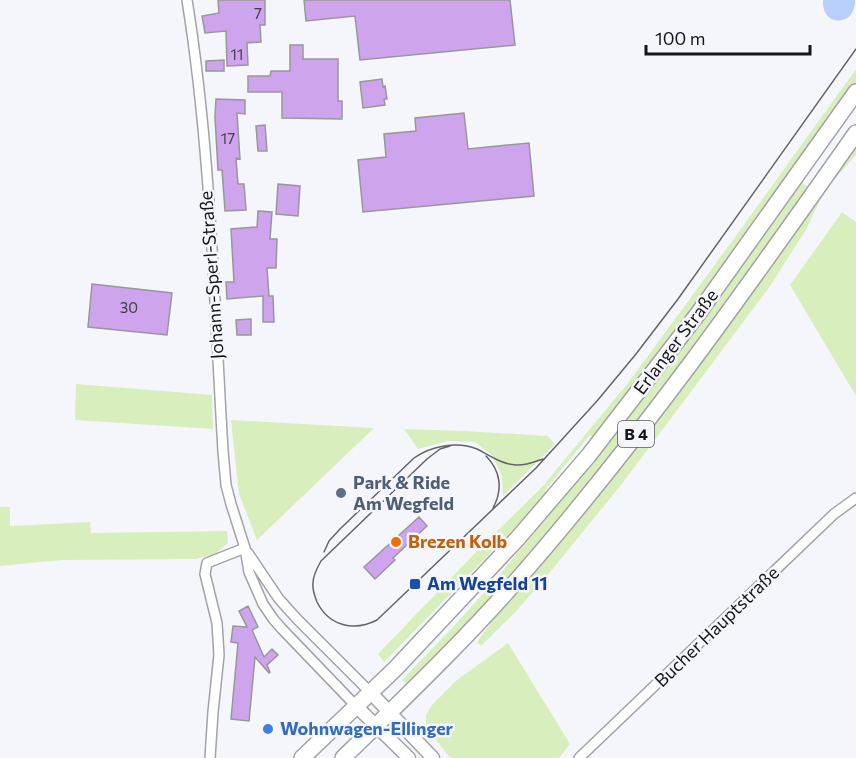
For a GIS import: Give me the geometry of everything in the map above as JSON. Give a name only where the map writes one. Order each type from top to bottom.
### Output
[{"type":"main road","name":"Erlanger Straße","points":[[302,758],[396,668],[511,545],[589,455],[697,315],[856,92]]},
{"type":"main road","name":"Erlanger Straße","points":[[343,758],[463,639],[511,586],[609,468],[752,280],[856,133]]},
{"type":"street","name":"Johann-Sperl-Straße","points":[[187,0],[200,95],[226,485],[245,548],[249,572],[268,612],[356,706]]},
{"type":"street","name":"Bucher Hauptstraße","points":[[579,758],[834,514],[856,498]]},
{"type":"street","name":"Johann-Sperl-Straße","points":[[245,548],[279,599],[433,758]]},
{"type":"street","points":[[210,758],[219,655],[218,624],[205,574],[207,563],[245,548]]},
{"type":"street","points":[[356,706],[409,758]]},
{"type":"green space","points":[[856,69],[856,82],[719,276],[596,436],[589,436],[545,490],[546,496],[384,662],[378,654],[542,487],[628,383]]},
{"type":"green space","points":[[856,145],[856,155],[832,182],[820,200],[806,230],[768,289],[621,485],[542,582],[481,646],[477,642],[498,613]]},
{"type":"green space","points":[[801,182],[810,188],[642,417],[533,551],[460,632],[408,685],[402,680],[490,586],[557,505],[707,312]]},
{"type":"green space","points":[[842,212],[856,222],[856,396],[790,285]]},
{"type":"green space","points":[[76,384],[212,395],[213,429],[75,420]]},
{"type":"green space","points":[[231,420],[374,428],[257,540],[239,494]]},
{"type":"green space","points":[[404,429],[548,436],[555,444],[503,496],[502,476],[492,455],[475,442],[448,441],[418,449]]},
{"type":"green space","points":[[0,507],[10,507],[10,526],[90,522],[91,533],[227,531],[228,543],[215,554],[196,559],[62,560],[0,566]]},
{"type":"green space","points":[[508,643],[570,744],[559,758],[450,758],[426,727],[426,715],[431,706],[457,680]]},
{"type":"water","points":[[823,0],[855,0],[854,9],[845,19],[839,21],[827,16]]},
{"type":"building","points":[[218,0],[265,0],[265,25],[260,25],[261,42],[247,43],[248,65],[227,66],[226,31],[205,33],[202,16],[219,13]]},
{"type":"building","points":[[304,0],[510,0],[515,45],[360,60],[355,16],[306,21]]},
{"type":"building","points":[[290,45],[303,45],[303,59],[338,59],[338,101],[342,101],[342,119],[282,118],[282,92],[248,92],[248,76],[270,76],[271,71],[290,71]]},
{"type":"building","points":[[224,60],[224,71],[206,71],[206,61]]},
{"type":"building","points":[[382,79],[387,99],[384,99],[385,105],[363,108],[360,82]]},
{"type":"building","points":[[216,99],[245,100],[245,114],[237,113],[240,159],[236,158],[238,184],[244,184],[246,210],[225,211],[222,170],[218,170]]},
{"type":"building","points":[[464,113],[468,149],[529,143],[534,196],[363,212],[358,160],[386,157],[384,134],[416,131],[415,118]]},
{"type":"building","points":[[265,125],[267,151],[258,151],[256,126]]},
{"type":"building","points":[[278,184],[300,186],[298,216],[276,214]]},
{"type":"building","points":[[258,211],[272,212],[270,239],[277,239],[276,268],[267,268],[269,296],[273,296],[274,322],[263,322],[263,296],[227,299],[226,282],[234,282],[231,229],[257,227]]},
{"type":"building","points":[[92,284],[172,293],[167,335],[88,327]]},
{"type":"building","points":[[251,319],[251,335],[237,335],[236,320]]},
{"type":"building","points":[[419,517],[427,526],[393,558],[395,560],[375,579],[364,567]]},
{"type":"building","points":[[248,606],[258,627],[252,630],[264,657],[272,649],[278,655],[267,665],[269,673],[255,657],[249,721],[231,719],[238,643],[231,642],[233,626],[247,627],[239,611]]},
{"type":"tram line","points":[[450,446],[440,449],[427,459],[321,561],[314,578],[313,591],[317,602],[328,617],[351,626],[360,626],[377,620],[536,468],[636,354],[678,299],[856,49]]},
{"type":"tram line","points":[[324,552],[329,541],[340,529],[414,458],[428,450],[461,445],[516,465],[543,459]]},
{"type":"tram line","points":[[486,456],[495,468],[499,481],[498,494],[493,508]]},
{"type":"place","name":"Park & Ride Am Wegfeld","points":[[341,493]]},
{"type":"place","name":"Brezen Kolb","points":[[396,542]]},
{"type":"place","name":"Am Wegfeld 11","points":[[415,584]]},
{"type":"place","name":"Wohnwagen-Ellinger","points":[[268,729]]}]
